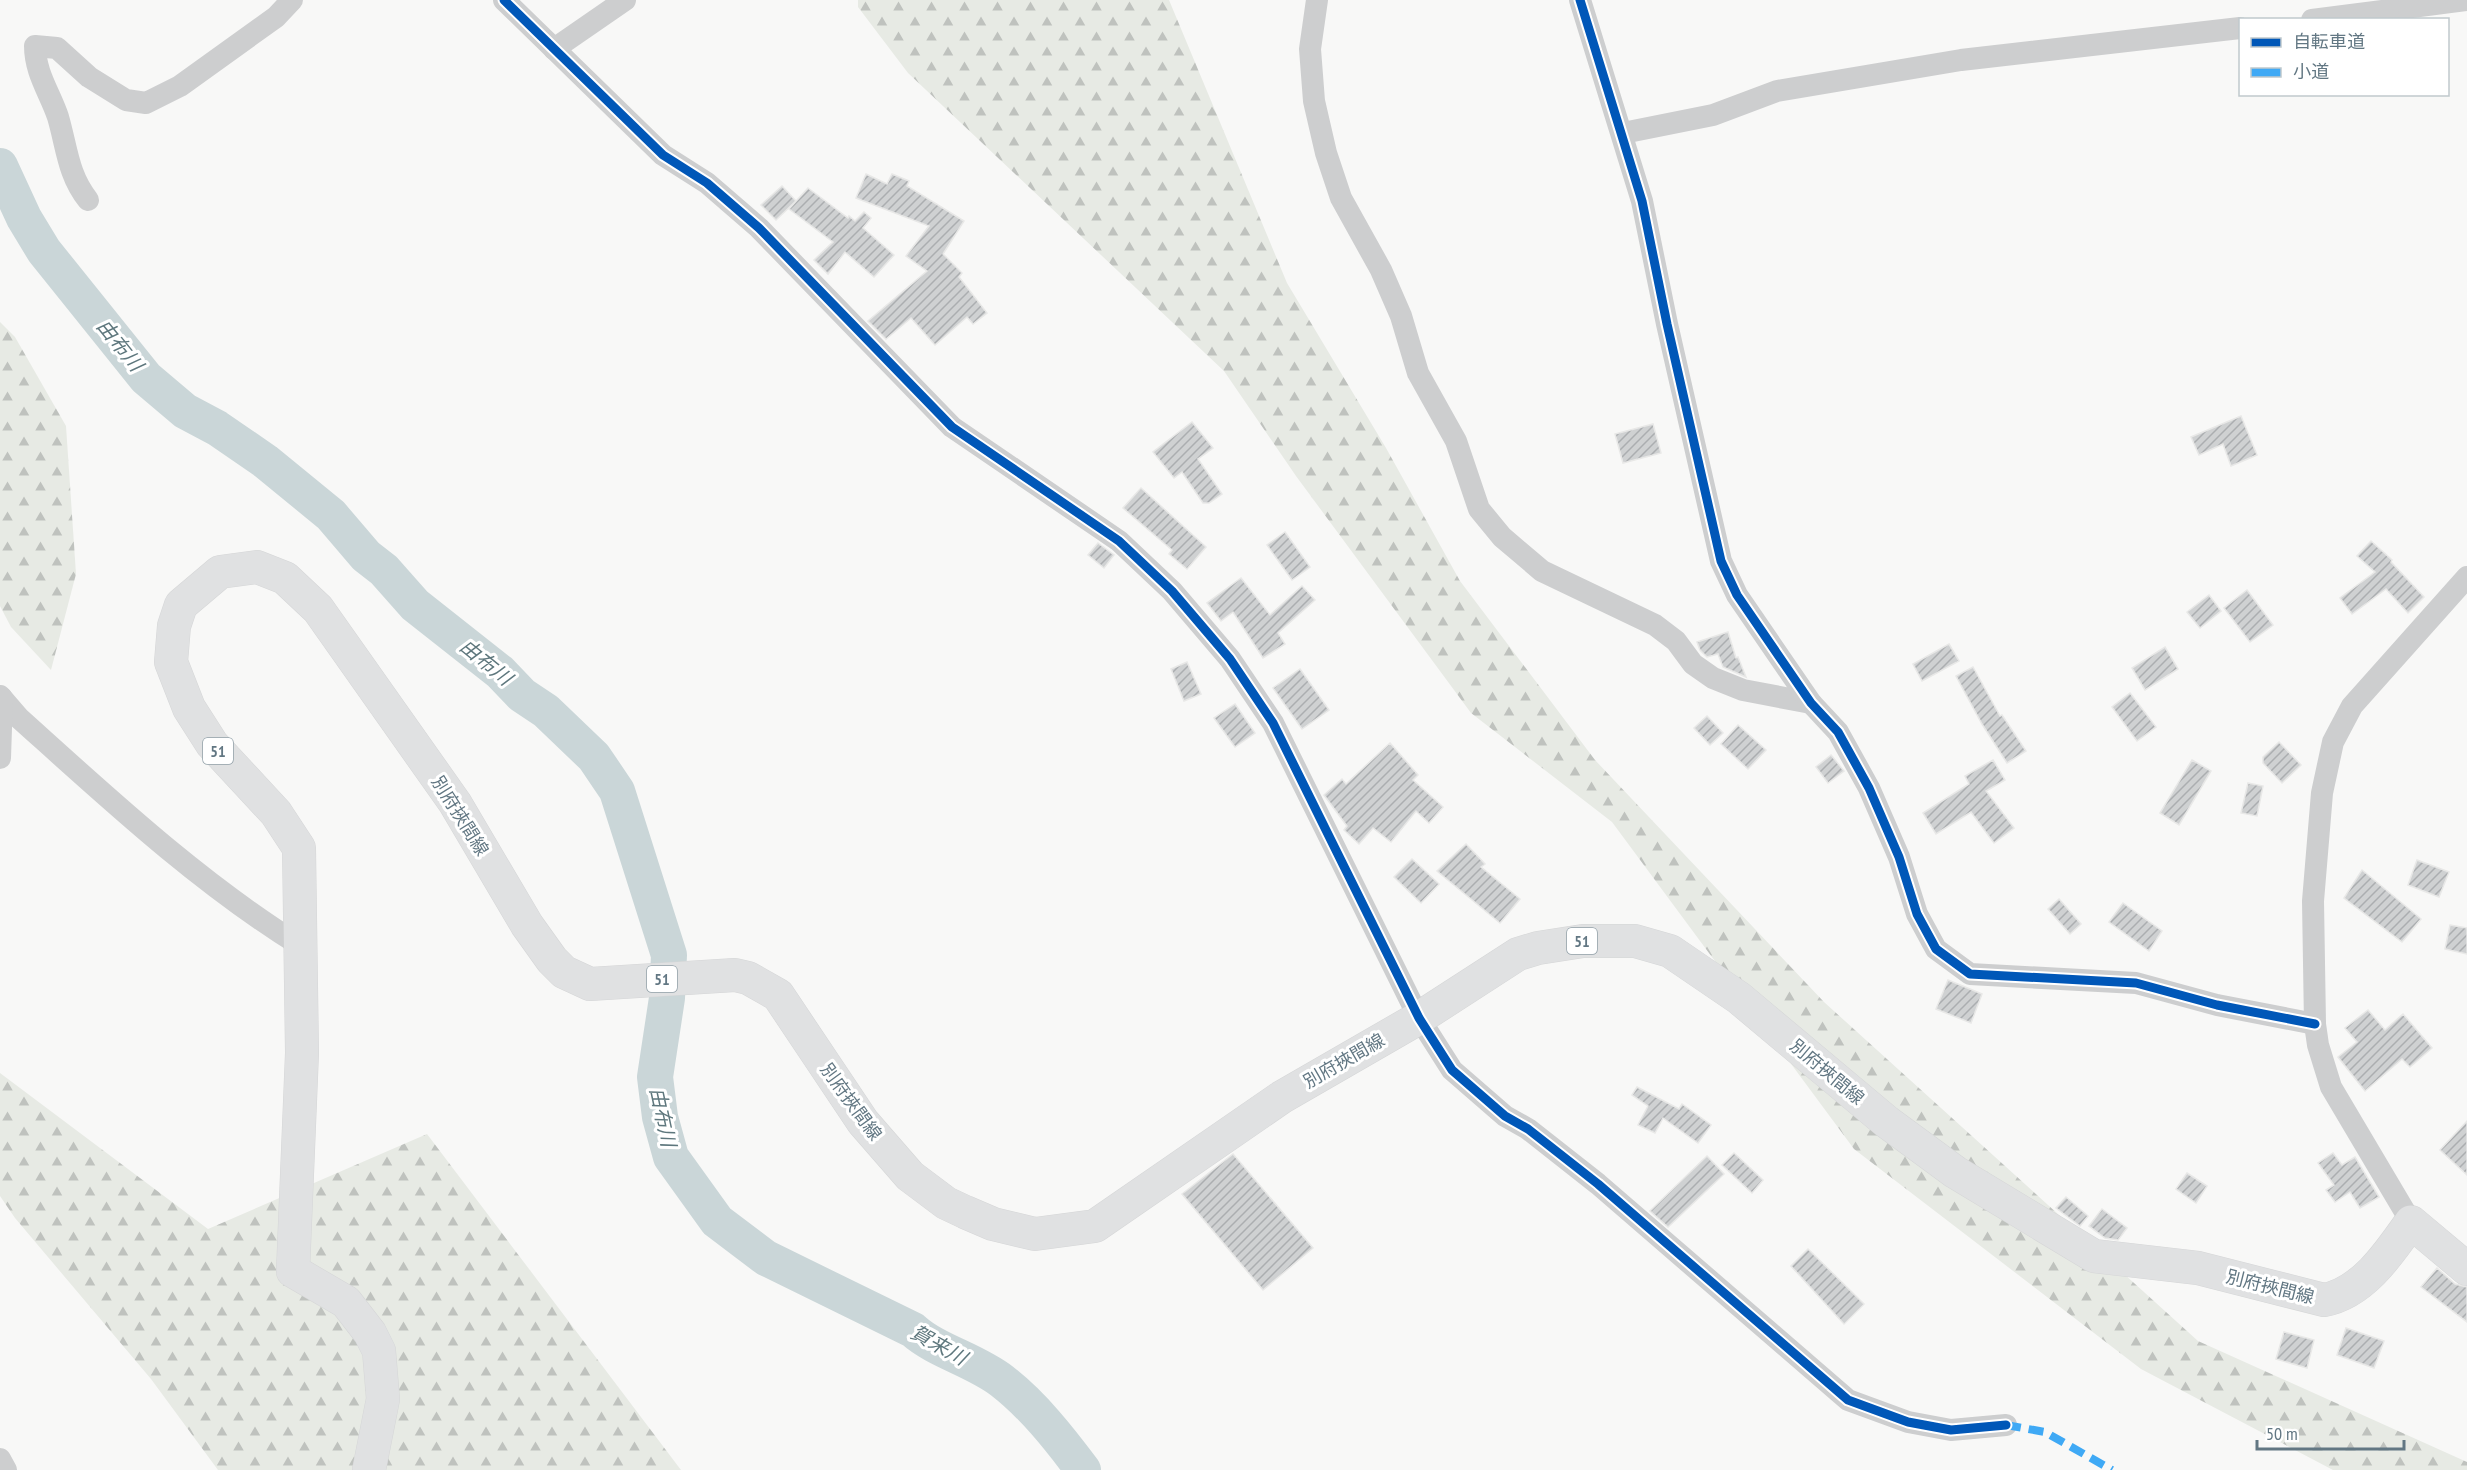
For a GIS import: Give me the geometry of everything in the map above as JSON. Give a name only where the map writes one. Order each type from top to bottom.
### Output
[{"type":"main road","name":"別府挾間線","points":[[369,1470],[383,1399],[379,1351],[370,1333],[346,1302],[293,1270],[302,1053],[299,848],[276,813],[212,744],[189,708],[171,662],[174,626],[181,606],[220,572],[257,567],[285,578],[318,609],[455,803],[527,925],[552,960],[564,972],[590,984],[735,975],[748,978],[778,995],[863,1122],[910,1176],[946,1203],[993,1224],[1035,1234],[1095,1226],[1282,1097],[1419,1018],[1518,954],[1538,948],[1583,941],[1635,941],[1670,951],[1739,998],[1887,1122],[1947,1166],[2094,1256],[2198,1268],[2324,1300],[2336,1298],[2366,1276],[2388,1255],[2411,1222]]},
{"type":"main road","points":[[2411,1222],[2467,1269]]},
{"type":"street","points":[[88,200],[76,185],[57,117],[35,60],[35,46],[57,48],[89,77],[126,100],[146,103],[180,86],[276,17],[292,0]]},
{"type":"street","points":[[504,0],[663,155],[707,183],[759,228],[952,427],[1119,540],[1172,591],[1230,659],[1273,723],[1419,1018],[1452,1070],[1505,1116],[1528,1129],[1598,1184],[1848,1400],[1908,1422],[1951,1430],[2006,1425]]},
{"type":"street","points":[[554,49],[625,0]]},
{"type":"street","points":[[1317,0],[1310,49],[1314,101],[1326,153],[1341,198],[1381,270],[1401,316],[1418,373],[1456,441],[1479,509],[1502,537],[1542,572],[1655,625],[1676,641],[1694,664],[1713,678],[1743,690],[1811,703]]},
{"type":"street","points":[[1580,0],[1623,133],[1642,201],[1667,324],[1721,561],[1737,595],[1811,703],[1838,732],[1869,788],[1899,857],[1917,914],[1936,949],[1970,974],[2136,983],[2217,1005],[2315,1024]]},
{"type":"street","points":[[2328,18],[2467,0]]},
{"type":"street","points":[[1623,133],[1713,115],[1777,92],[1961,60],[2239,28]]},
{"type":"street","points":[[2411,1222],[2331,1087],[2318,1045],[2315,1024],[2313,901],[2322,793],[2333,742],[2352,705],[2467,577]]},
{"type":"street","points":[[0,758],[1,697]]},
{"type":"street","points":[[1,697],[35,732],[160,841],[268,926],[301,946]]},
{"type":"street","points":[[0,1459],[6,1470]]},
{"type":"green space","points":[[858,0],[1169,0],[1287,283],[1386,448],[1460,581],[1595,760],[1824,1002],[2198,1341],[2467,1462],[2467,1470],[2333,1470],[2141,1369],[1854,1149],[1612,822],[1471,713],[1296,476],[1224,371],[908,73],[858,7]]},
{"type":"green space","points":[[0,322],[15,337],[66,426],[76,574],[51,670],[11,627],[0,606]]},
{"type":"green space","points":[[0,1073],[208,1229],[427,1134],[681,1470],[218,1470],[151,1379],[15,1218],[0,1196]]},
{"type":"building","points":[[866,174],[887,184],[892,174],[909,181],[907,186],[964,221],[943,254],[962,273],[959,277],[987,313],[973,324],[967,317],[935,345],[911,318],[886,339],[868,321],[927,271],[906,256],[929,226],[856,198]]},
{"type":"building","points":[[782,186],[796,201],[776,220],[761,205]]},
{"type":"building","points":[[808,188],[848,218],[849,216],[855,221],[864,212],[871,218],[863,228],[894,255],[874,277],[845,252],[828,274],[814,260],[833,242],[789,209]]},
{"type":"building","points":[[2241,416],[2257,455],[2231,466],[2223,444],[2199,455],[2191,437]]},
{"type":"building","points":[[1192,422],[1213,448],[1198,459],[1222,494],[1209,503],[1203,503],[1182,472],[1174,478],[1153,452]]},
{"type":"building","points":[[1653,424],[1661,453],[1623,463],[1615,434]]},
{"type":"building","points":[[1141,488],[1206,547],[1187,569],[1169,554],[1172,550],[1123,508]]},
{"type":"building","points":[[1285,532],[1310,567],[1292,580],[1267,545]]},
{"type":"building","points":[[2371,541],[2392,560],[2391,562],[2424,597],[2408,613],[2386,589],[2352,614],[2340,598],[2375,572],[2357,556]]},
{"type":"building","points":[[1098,543],[1114,555],[1104,568],[1088,555]]},
{"type":"building","points":[[1241,578],[1270,615],[1302,586],[1315,600],[1278,633],[1285,644],[1263,658],[1233,612],[1221,621],[1207,603]]},
{"type":"building","points":[[2247,590],[2273,625],[2250,642],[2224,608]]},
{"type":"building","points":[[2209,595],[2221,611],[2200,628],[2187,612]]},
{"type":"building","points":[[1728,632],[1736,658],[1738,657],[1746,677],[1723,667],[1718,654],[1707,657],[1700,650],[1697,642]]},
{"type":"building","points":[[1949,644],[1959,661],[1922,681],[1913,664]]},
{"type":"building","points":[[2165,647],[2178,669],[2145,690],[2132,668]]},
{"type":"building","points":[[1187,662],[1201,694],[1184,701],[1171,669]]},
{"type":"building","points":[[1973,667],[2000,716],[2002,715],[2026,751],[2007,763],[1982,724],[1956,676]]},
{"type":"building","points":[[1300,669],[1329,710],[1302,729],[1273,688]]},
{"type":"building","points":[[2130,693],[2156,727],[2137,741],[2112,707]]},
{"type":"building","points":[[1235,704],[1255,733],[1235,747],[1214,718]]},
{"type":"building","points":[[1707,716],[1723,733],[1710,745],[1694,728]]},
{"type":"building","points":[[1738,725],[1766,750],[1748,769],[1721,744]]},
{"type":"building","points":[[2279,742],[2301,765],[2282,783],[2263,763],[2263,757]]},
{"type":"building","points":[[1390,743],[1418,775],[1413,780],[1443,807],[1429,823],[1416,811],[1391,842],[1373,828],[1359,844],[1344,830],[1347,826],[1324,795],[1342,779],[1346,784]]},
{"type":"building","points":[[1831,755],[1844,771],[1828,783],[1816,767]]},
{"type":"building","points":[[1993,760],[2005,780],[1986,791],[2014,828],[1994,843],[1971,812],[1936,834],[1923,813],[1969,784],[1965,776]]},
{"type":"building","points":[[2192,760],[2211,771],[2179,825],[2160,813]]},
{"type":"building","points":[[2248,783],[2263,786],[2257,816],[2241,813]]},
{"type":"building","points":[[1466,844],[1485,864],[1481,867],[1520,899],[1500,923],[1437,871]]},
{"type":"building","points":[[1412,859],[1439,884],[1421,903],[1394,877]]},
{"type":"building","points":[[2417,860],[2449,872],[2439,897],[2408,885]]},
{"type":"building","points":[[2362,870],[2421,919],[2402,942],[2344,898]]},
{"type":"building","points":[[2059,899],[2081,924],[2070,934],[2048,909]]},
{"type":"building","points":[[2123,903],[2162,931],[2149,951],[2109,922]]},
{"type":"building","points":[[2450,925],[2467,928],[2467,954],[2445,949]]},
{"type":"building","points":[[1948,980],[1982,994],[1971,1023],[1936,1009]]},
{"type":"building","points":[[2368,1010],[2385,1030],[2403,1014],[2432,1048],[2410,1067],[2402,1059],[2365,1091],[2338,1057],[2357,1042],[2345,1028]]},
{"type":"building","points":[[1637,1087],[1679,1109],[1682,1104],[1711,1125],[1698,1143],[1663,1118],[1655,1133],[1638,1125],[1648,1106],[1632,1095]]},
{"type":"building","points":[[2467,1121],[2467,1175],[2440,1150]]},
{"type":"building","points":[[1734,1153],[1763,1180],[1752,1193],[1722,1165]]},
{"type":"building","points":[[2333,1153],[2342,1165],[2355,1157],[2379,1197],[2360,1208],[2350,1192],[2335,1202],[2326,1190],[2334,1185],[2318,1163]]},
{"type":"building","points":[[1233,1154],[1313,1248],[1263,1290],[1182,1194]]},
{"type":"building","points":[[1707,1156],[1724,1174],[1668,1227],[1650,1211]]},
{"type":"building","points":[[2187,1173],[2207,1186],[2196,1203],[2176,1189]]},
{"type":"building","points":[[2066,1197],[2088,1216],[2080,1226],[2056,1208]]},
{"type":"building","points":[[2102,1209],[2127,1228],[2118,1240],[2105,1238],[2089,1226]]},
{"type":"building","points":[[1808,1249],[1864,1304],[1844,1324],[1791,1266]]},
{"type":"building","points":[[2437,1268],[2455,1284],[2467,1287],[2467,1322],[2421,1287]]},
{"type":"building","points":[[2346,1328],[2384,1341],[2374,1368],[2337,1355]]},
{"type":"building","points":[[2284,1332],[2314,1340],[2307,1368],[2276,1359]]},
{"type":"waterway","name":"由布川","points":[[0,166],[24,218],[44,251],[146,378],[185,411],[217,428],[265,461],[331,515],[366,556],[384,570],[415,605],[500,672],[522,695],[546,711],[594,757],[617,791],[669,955],[667,998],[655,1077],[660,1117],[671,1157],[717,1221],[766,1258],[913,1330],[933,1344],[980,1367],[1002,1381],[1035,1411],[1083,1470]]},
{"type":"marked path","points":[[2006,1425],[2045,1432],[2112,1470]]},
{"type":"cycle path","points":[[504,0],[663,155],[707,183],[759,228],[952,427],[1119,541],[1172,591],[1230,659],[1273,723],[1419,1018],[1452,1070],[1505,1116],[1528,1129],[1598,1184],[1848,1400],[1908,1422],[1951,1430],[2006,1425]]},
{"type":"cycle path","points":[[1580,0],[1642,201],[1667,324],[1721,561],[1737,595],[1811,703],[1838,732],[1869,788],[1899,857],[1917,914],[1936,949],[1970,974],[2136,983],[2217,1005],[2315,1024]]},
{"type":"water label","name":"賀来川","points":[[939,1345]]}]
